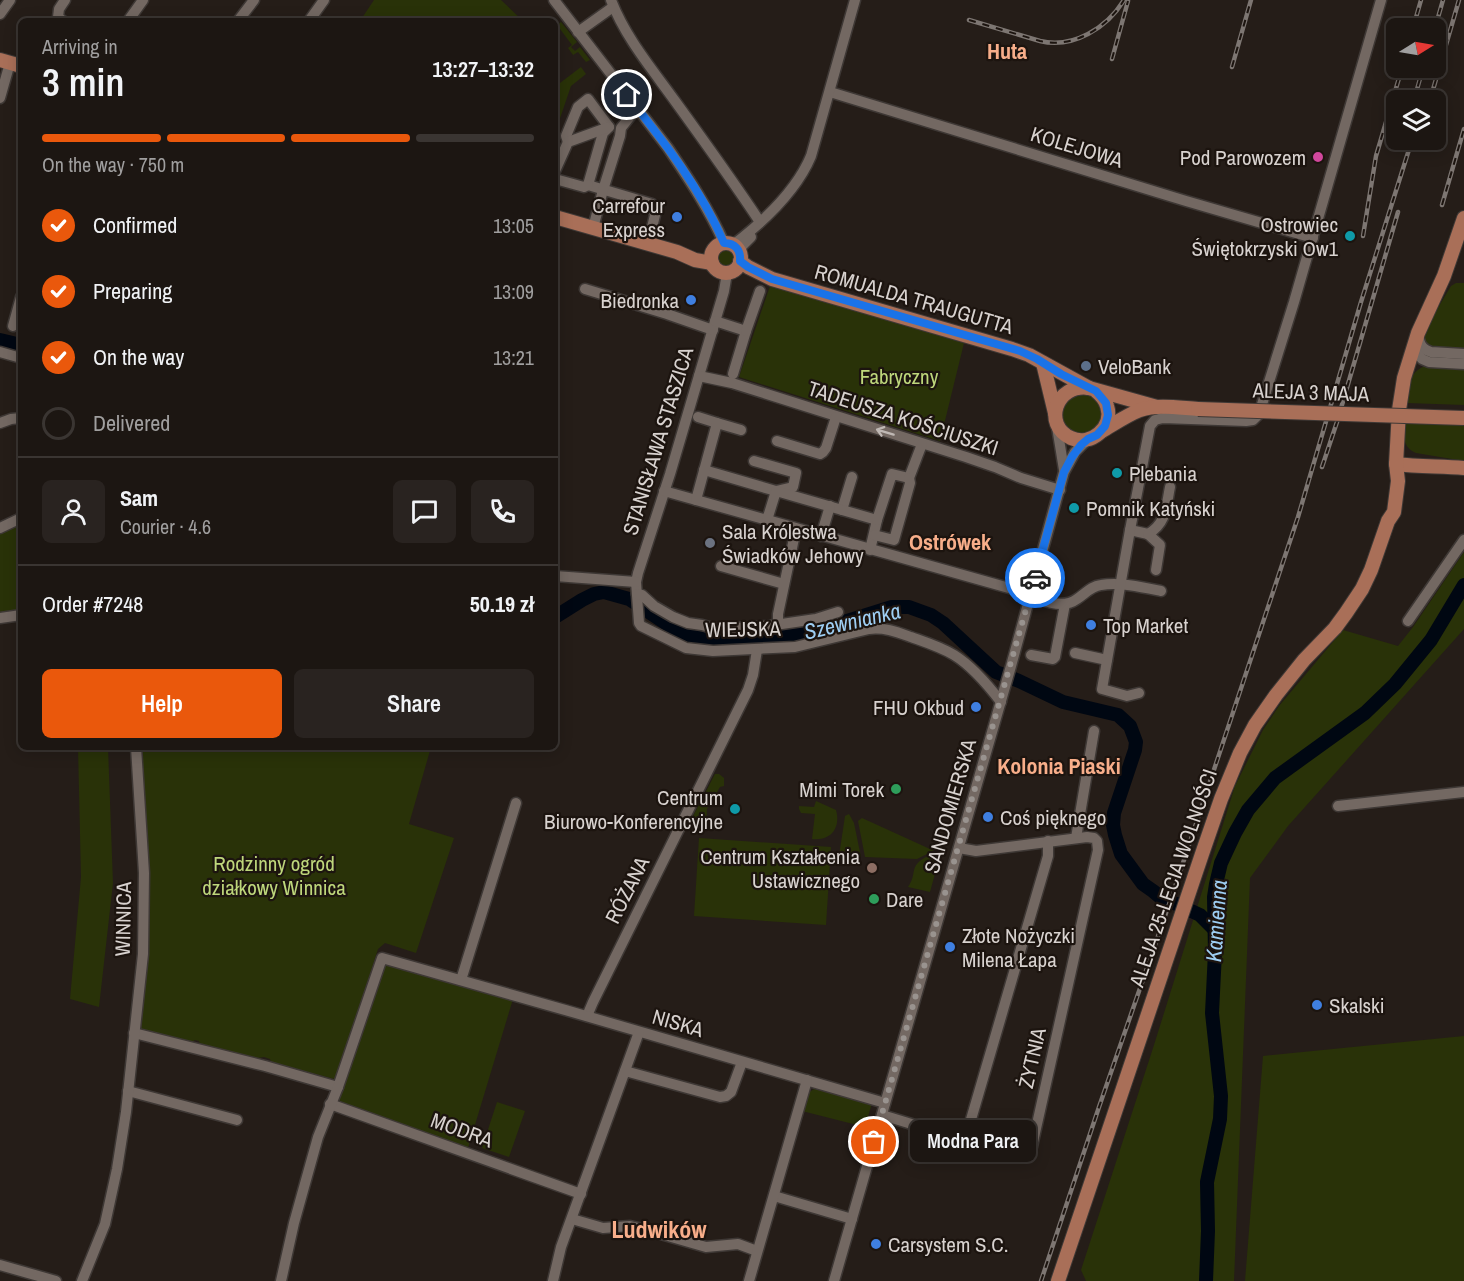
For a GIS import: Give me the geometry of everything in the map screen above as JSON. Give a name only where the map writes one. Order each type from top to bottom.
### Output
[{"type":"main road","name":"ROMUALDA TRAUGUTTA","points":[[558,218],[677,252],[726,258],[772,279],[1012,349],[1029,355],[1092,389]]},
{"type":"main road","name":"ALEJA 25-LECIA WOLNOŚCI","points":[[1058,1281],[1221,799],[1240,753],[1266,710],[1304,660],[1341,620],[1362,589],[1388,521],[1394,512],[1398,480],[1396,459],[1399,410],[1404,378],[1418,333],[1444,276],[1464,218]]},
{"type":"main road","points":[[1043,363],[1056,418],[1062,431],[1071,438],[1079,440],[1094,436],[1107,422],[1108,411],[1106,403],[1092,389],[1081,387],[1063,395],[1057,405],[1056,418]]},
{"type":"main road","name":"ALEJA 3 MAJA","points":[[1092,389],[1157,407],[1464,418]]},
{"type":"main road","name":"ALEJA 3 MAJA","points":[[1094,436],[1137,411],[1157,407]]},
{"type":"main road","points":[[1396,459],[1418,467],[1464,468]]},
{"type":"street","points":[[0,14],[10,0]]},
{"type":"street","points":[[59,18],[58,12],[65,0]]},
{"type":"street","points":[[130,18],[143,0]]},
{"type":"street","points":[[240,18],[254,0]]},
{"type":"street","points":[[311,18],[324,0]]},
{"type":"street","points":[[554,0],[693,184],[726,258],[751,237],[758,224],[793,188],[806,168],[855,0]]},
{"type":"street","points":[[1139,693],[1128,696],[1102,689],[1150,426],[1160,418],[1246,421],[1253,420],[1257,416],[1278,356],[1381,0]]},
{"type":"street","points":[[578,32],[612,4],[638,50],[720,164],[758,224]]},
{"type":"street","points":[[0,98],[10,63]]},
{"type":"street","name":"KOLEJOWA","points":[[830,92],[1312,238]]},
{"type":"street","points":[[558,164],[568,142],[566,136],[578,108],[588,99],[609,127]]},
{"type":"street","points":[[593,228],[621,128],[637,108]]},
{"type":"street","points":[[568,142],[609,127],[621,128]]},
{"type":"street","points":[[588,185],[603,133],[609,127]]},
{"type":"street","points":[[558,180],[584,187],[588,185],[652,204],[655,215],[648,244]]},
{"type":"street","name":"STANISŁAWA STASZICA","points":[[636,582],[715,321],[718,290],[726,258]]},
{"type":"street","points":[[585,290],[666,314],[715,321],[746,331]]},
{"type":"street","points":[[733,374],[760,291]]},
{"type":"street","points":[[13,326],[18,308]]},
{"type":"street","points":[[1418,333],[1419,343],[1426,351],[1464,354]]},
{"type":"street","points":[[1413,349],[1422,359],[1429,362],[1464,364]]},
{"type":"street","points":[[0,352],[18,357]]},
{"type":"street","points":[[1404,378],[1419,366],[1429,362]]},
{"type":"street","name":"TADEUSZA KOŚCIUSZKI","points":[[699,376],[732,383],[1060,490]]},
{"type":"street","points":[[698,417],[741,430]]},
{"type":"street","points":[[777,441],[823,452],[837,417]]},
{"type":"street","points":[[0,423],[18,418]]},
{"type":"street","name":"SANDOMIERSKA","points":[[834,1281],[1060,490],[1064,472],[1056,418]]},
{"type":"street","points":[[696,500],[717,423]]},
{"type":"street","name":"SANDOMIERSKA","points":[[1064,472],[1076,452],[1094,436]]},
{"type":"street","points":[[874,535],[894,540],[910,483],[909,478],[922,444]]},
{"type":"street","points":[[754,461],[796,473],[793,487],[776,491]]},
{"type":"street","points":[[704,470],[878,520]]},
{"type":"street","points":[[870,550],[892,474],[909,478]]},
{"type":"street","points":[[842,510],[852,477]]},
{"type":"street","points":[[1148,534],[1161,523],[1170,487]]},
{"type":"street","points":[[664,491],[1058,603],[1065,604],[1077,599],[1095,586],[1102,584],[1161,591]]},
{"type":"street","points":[[767,520],[776,491]]},
{"type":"street","points":[[821,536],[830,506]]},
{"type":"street","points":[[0,528],[18,519]]},
{"type":"street","points":[[778,624],[778,614],[796,529]]},
{"type":"street","points":[[1130,530],[1148,534],[1160,545],[1156,570]]},
{"type":"street","points":[[1408,621],[1464,540]]},
{"type":"street","points":[[721,566],[784,584]]},
{"type":"street","points":[[558,576],[636,582]]},
{"type":"street","name":"WIEJSKA","points":[[636,582],[638,620],[641,626],[686,648],[714,651],[795,647],[879,628],[955,655],[1000,702]]},
{"type":"street","name":"WIEJSKA","points":[[636,594],[642,595],[654,606],[688,623],[716,629],[778,624],[838,612]]},
{"type":"street","points":[[1031,655],[1053,659],[1055,657],[1065,604]]},
{"type":"street","points":[[0,618],[18,615]]},
{"type":"street","name":"RÓŻANA","points":[[587,1016],[748,690],[757,650]]},
{"type":"street","points":[[1075,653],[1107,660]]},
{"type":"street","points":[[959,848],[976,850],[1076,838],[1094,731]]},
{"type":"street","name":"WINNICA","points":[[81,1281],[105,1224],[117,1169],[143,954],[144,873],[136,750]]},
{"type":"street","points":[[1338,806],[1464,792]]},
{"type":"street","points":[[461,980],[516,803]]},
{"type":"street","name":"ŻYTNIA","points":[[882,1115],[1020,1156],[1027,1156],[1031,1151],[1098,850],[1094,838],[1076,838]]},
{"type":"street","points":[[965,1140],[1048,856],[1048,842]]},
{"type":"street","name":"NISKA","points":[[338,1087],[382,958],[885,1103]]},
{"type":"street","points":[[556,1280],[561,1247],[639,1032]]},
{"type":"street","points":[[134,1033],[255,1063],[338,1087],[318,1137],[294,1223],[281,1281]]},
{"type":"street","points":[[625,1071],[720,1097],[731,1092],[742,1062]]},
{"type":"street","points":[[748,1281],[807,1080]]},
{"type":"street","points":[[128,1091],[237,1120]]},
{"type":"street","name":"MODRA","points":[[330,1104],[581,1194]]},
{"type":"street","points":[[774,1196],[852,1219]]},
{"type":"street","points":[[572,1219],[603,1228],[630,1227],[647,1230],[706,1247],[738,1244],[757,1251]]},
{"type":"street","points":[[0,1265],[56,1281]]},
{"type":"green space","points":[[374,0],[501,0],[520,18],[362,18]]},
{"type":"green space","points":[[561,22],[577,42],[571,47],[575,51],[580,47],[590,60],[586,62],[578,52],[573,55],[568,48],[572,45],[558,24]]},
{"type":"green space","points":[[581,67],[586,74],[571,86],[558,124],[558,81],[560,83]]},
{"type":"green space","points":[[726,248],[733,251],[736,258],[733,265],[726,268],[719,265],[716,258],[719,251]]},
{"type":"green space","points":[[1464,283],[1464,354],[1431,352],[1418,333],[1425,336],[1429,323],[1451,286]]},
{"type":"green space","name":"Fabryczny","points":[[770,286],[964,343],[940,441],[739,377]]},
{"type":"green space","points":[[0,336],[18,340],[18,354],[0,350]]},
{"type":"green space","points":[[1431,364],[1464,366],[1464,405],[1407,403],[1408,389],[1414,373]]},
{"type":"green space","points":[[1082,394],[1090,395],[1096,400],[1101,406],[1101,422],[1096,428],[1090,433],[1082,434],[1074,433],[1068,428],[1063,422],[1062,414],[1063,406],[1068,400],[1074,395]]},
{"type":"green space","points":[[1405,423],[1464,425],[1464,461],[1411,451],[1405,441]]},
{"type":"green space","points":[[18,525],[18,611],[0,614],[0,532]]},
{"type":"green space","points":[[1464,552],[1464,629],[1288,826],[1250,878],[1234,1281],[1086,1281],[1081,1270],[1235,786],[1263,730],[1279,706],[1343,630],[1398,646]]},
{"type":"green space","points":[[78,750],[108,750],[113,883],[99,1007],[70,999],[81,877]]},
{"type":"green space","name":"Rodzinny ogród działkowy Winnica","points":[[139,750],[430,750],[409,824],[454,838],[416,953],[385,943],[378,949],[337,1077],[334,1079],[271,1062],[270,1059],[264,1057],[258,1058],[200,1045],[199,1041],[195,1040],[189,1043],[139,1028]]},
{"type":"green space","points":[[715,774],[724,778],[724,786],[720,787],[707,809],[706,828],[691,820]]},
{"type":"green space","points":[[816,801],[836,810],[837,822],[836,828],[829,835],[812,839],[815,814],[801,813],[799,806],[814,807]]},
{"type":"green space","points":[[849,814],[854,823],[861,857],[839,856],[845,816]]},
{"type":"green space","points":[[862,818],[941,854],[931,856],[927,854],[917,859],[865,857],[858,821]]},
{"type":"green space","points":[[699,838],[831,847],[826,925],[694,916]]},
{"type":"green space","points":[[926,857],[939,859],[930,892],[908,887],[915,867]]},
{"type":"green space","points":[[386,964],[513,999],[468,1148],[344,1104],[339,1100]]},
{"type":"green space","points":[[1464,1036],[1464,1281],[1245,1281],[1263,1056]]},
{"type":"green space","points":[[814,1089],[872,1103],[865,1127],[802,1111],[808,1093]]},
{"type":"green space","points":[[497,1102],[525,1111],[509,1157],[482,1148]]},
{"type":"waterway","name":"Szewnianka","points":[[0,340],[18,344]]},
{"type":"waterway","name":"Kamienna","points":[[1206,1281],[1207,1182],[1220,1119],[1221,1096],[1212,1013],[1215,952],[1214,897],[1221,863],[1248,810],[1275,778],[1365,713],[1395,684],[1431,640],[1464,585]]},
{"type":"waterway","name":"Szewnianka","points":[[558,615],[582,600],[604,592],[629,599],[673,628],[694,637],[719,642],[812,632],[892,607],[909,607],[931,615],[943,623],[996,672],[1063,702],[1118,715],[1130,726],[1136,742],[1135,750],[1114,813],[1113,825],[1121,854],[1143,884],[1159,896],[1200,915],[1214,929]]},
{"type":"railway","points":[[969,20],[1040,41],[1065,42],[1077,39],[1099,27],[1124,0]]},
{"type":"railway","points":[[1232,67],[1251,0]]},
{"type":"railway","points":[[1416,18],[1421,0]]},
{"type":"railway","points":[[1438,18],[1443,0]]},
{"type":"railway","points":[[1433,90],[1459,0]]},
{"type":"railway","points":[[1112,59],[1128,1]]},
{"type":"railway","points":[[1363,236],[1376,156],[1399,78]]},
{"type":"railway","points":[[1417,90],[1420,78]]},
{"type":"railway","points":[[1442,205],[1464,129]]},
{"type":"railway","points":[[1041,1281],[1298,517],[1361,302],[1409,150]]},
{"type":"railway","points":[[1322,467],[1398,212]]},
{"type":"way so far","points":[[874,1142],[1035,578]]},
{"type":"place","name":"Pod Parowozem","points":[[1318,157]]},
{"type":"place","name":"Carrefour Express","points":[[677,217]]},
{"type":"place","name":"Ostrowiec Świętokrzyski Ow1","points":[[1350,236]]},
{"type":"place","name":"Biedronka","points":[[691,300]]},
{"type":"place","name":"VeloBank","points":[[1086,366]]},
{"type":"place","name":"Plebania","points":[[1117,473]]},
{"type":"place","name":"Pomnik Katyński","points":[[1074,508]]},
{"type":"place","name":"Sala Królestwa Świadków Jehowy","points":[[710,543]]},
{"type":"place","name":"Top Market","points":[[1091,625]]},
{"type":"place","name":"FHU Okbud","points":[[976,707]]},
{"type":"place","name":"Mimi Torek","points":[[896,789]]},
{"type":"place","name":"Centrum Biurowo-Konferencyjne","points":[[735,809]]},
{"type":"place","name":"Coś pięknego","points":[[988,817]]},
{"type":"place","name":"Centrum Kształcenia Ustawicznego","points":[[872,868]]},
{"type":"place","name":"Dare","points":[[874,899]]},
{"type":"place","name":"Złote Nożyczki Milena Łapa","points":[[950,947]]},
{"type":"place","name":"Skalski","points":[[1317,1005]]},
{"type":"place","name":"Modna Para","points":[[874,1142]]},
{"type":"place","name":"Carsystem S.C.","points":[[876,1244]]},
{"type":"district","name":"Huta","points":[[1007,51]]},
{"type":"district","name":"Ostrówek","points":[[950,542]]},
{"type":"district","name":"Kolonia Piaski","points":[[1059,766]]},
{"type":"district","name":"Ludwików","points":[[659,1229]]},
{"type":"route","points":[[627,95],[693,184],[724,243],[736,248],[740,253],[740,261],[748,267],[772,279],[1020,351],[1102,396],[1108,411],[1107,422],[1100,432],[1081,445],[1064,472],[1035,578]]}]
